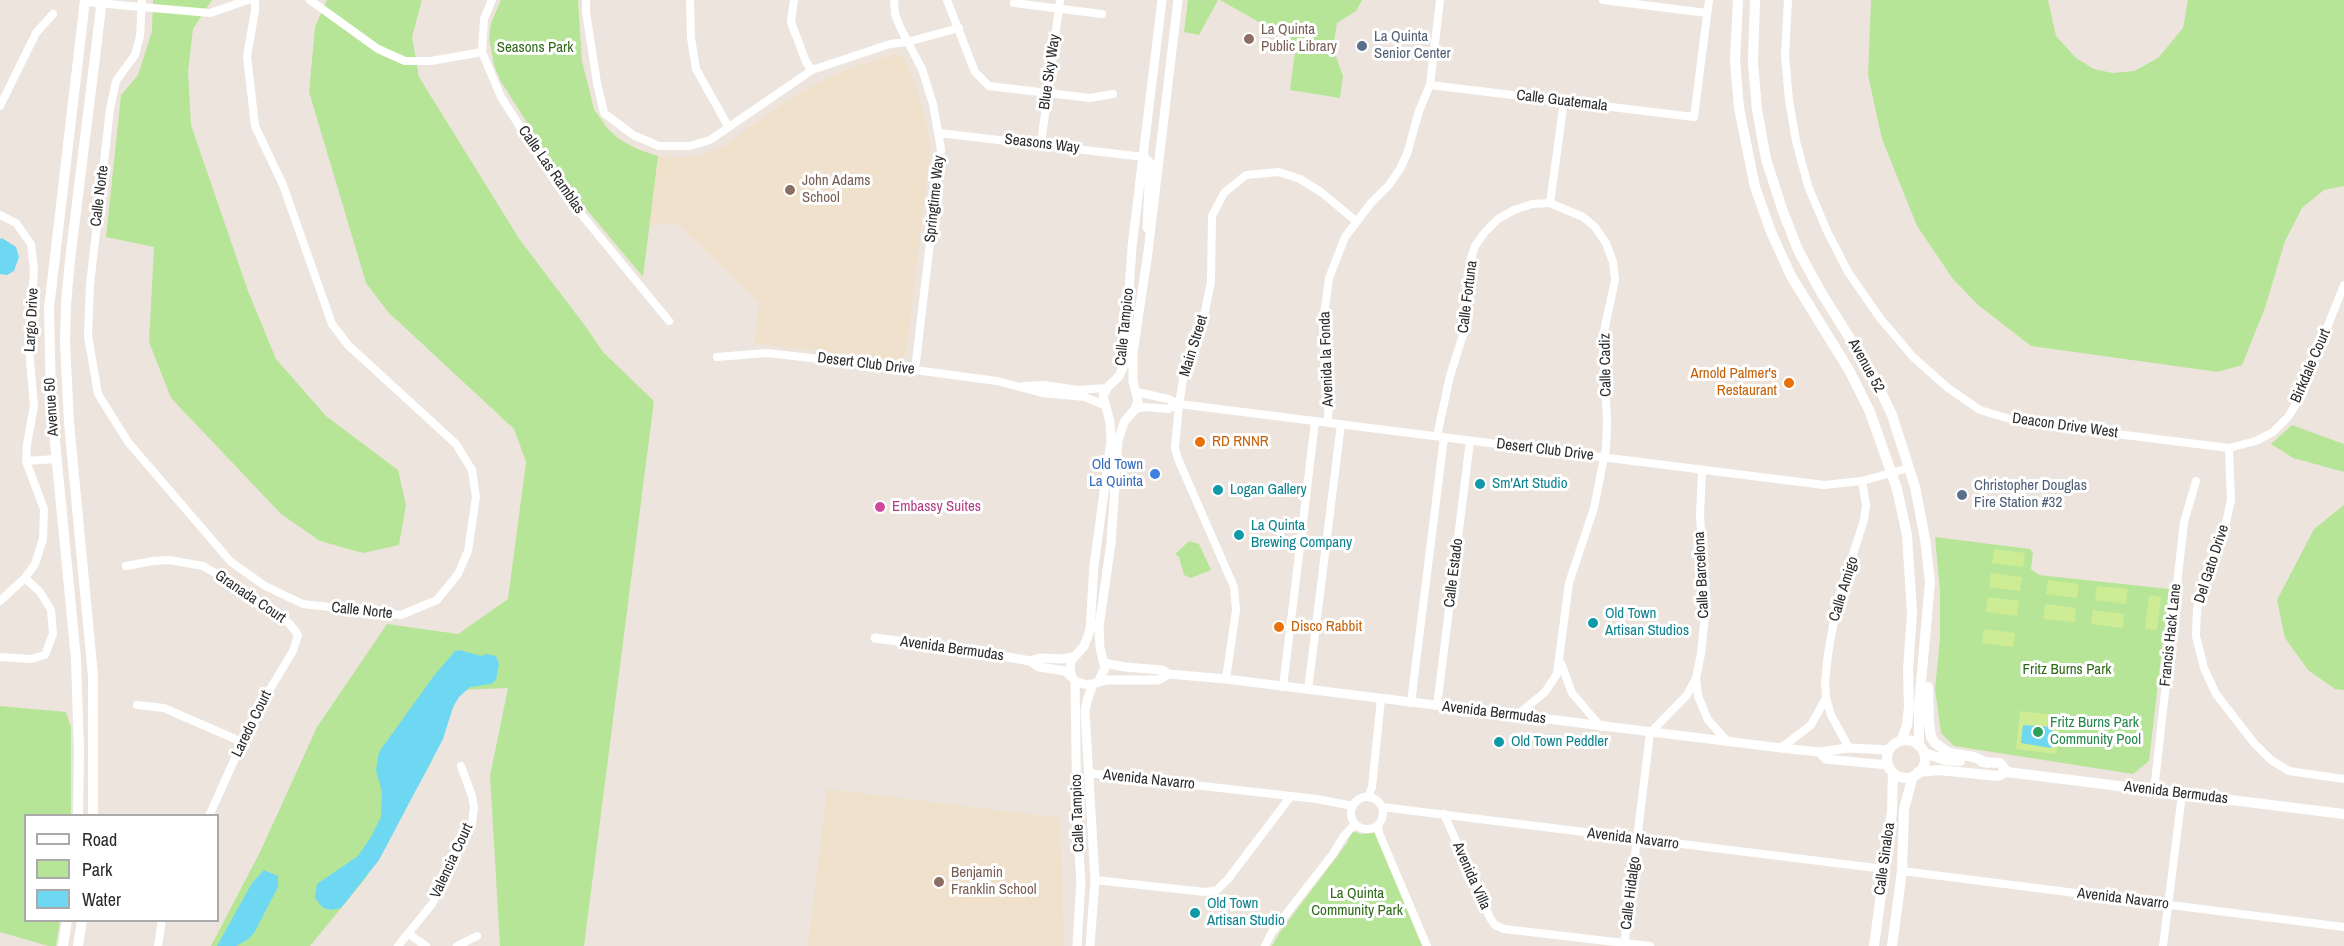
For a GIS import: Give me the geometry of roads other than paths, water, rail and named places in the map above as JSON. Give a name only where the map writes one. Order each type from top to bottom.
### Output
[{"type":"main road","name":"Avenue 52","points":[[1738,0],[1735,61],[1739,108],[1755,187],[1771,232],[1791,276],[1849,370],[1870,412],[1892,473],[1907,535],[1912,613],[1908,670],[1909,706],[1907,725],[1901,741]]},
{"type":"main road","name":"Avenue 52","points":[[1755,0],[1753,63],[1757,110],[1766,159],[1782,209],[1798,250],[1822,294],[1873,375],[1892,415],[1910,468],[1925,539],[1930,582],[1919,705],[1921,749]]},
{"type":"main road","name":"Avenue 50","points":[[78,814],[80,751],[76,659],[56,459],[49,361],[49,308],[85,1]]},
{"type":"main road","name":"Avenue 50","points":[[93,814],[93,676],[66,381],[66,303],[101,2]]},
{"type":"main road","points":[[56,459],[72,457]]},
{"type":"main road","points":[[1925,657],[1929,666],[1927,707],[1931,737],[1939,747],[1949,753],[1974,757],[1987,763]]},
{"type":"main road","points":[[1901,741],[1911,741],[1921,749],[1924,764],[1916,774],[1903,777],[1891,769],[1889,750],[1901,741]]},
{"type":"main road","name":"Avenida Bermudas","points":[[1921,749],[1946,760],[2000,763],[2007,772]]},
{"type":"main road","name":"Calle Sinaloa","points":[[1874,946],[1892,812],[1891,769]]},
{"type":"main road","name":"Avenida Bermudas","points":[[1916,774],[1939,770],[1998,776],[2007,772],[2344,814]]},
{"type":"main road","name":"Calle Sinaloa","points":[[1892,946],[1902,871],[1904,809],[1916,774]]},
{"type":"main road","points":[[63,946],[67,922]]},
{"type":"main road","points":[[78,946],[82,922]]},
{"type":"street","points":[[85,1],[142,4],[210,13],[248,0]]},
{"type":"street","name":"Calle Norte","points":[[142,4],[140,36],[135,55],[116,81],[110,109],[90,285],[88,336],[99,394],[128,442],[231,562],[265,586],[303,604],[401,615],[437,600],[458,574],[468,551],[476,496],[472,470],[456,444],[348,345],[332,324],[283,184],[255,126],[247,56],[255,0]]},
{"type":"street","points":[[310,0],[378,49],[405,61],[431,61],[482,52]]},
{"type":"street","name":"Calle Las Ramblas","points":[[492,0],[484,19],[482,52],[501,97],[558,186],[669,321]]},
{"type":"street","points":[[586,0],[585,12],[604,113],[633,135],[659,146],[690,146],[710,140],[812,70],[890,44],[908,42],[959,28]]},
{"type":"street","points":[[690,0],[691,38],[696,69],[728,126]]},
{"type":"street","points":[[794,0],[791,22],[806,62],[812,70]]},
{"type":"street","name":"Springtime Way","points":[[894,0],[896,14],[922,69],[933,104],[941,149],[915,370]]},
{"type":"street","points":[[947,0],[975,72],[989,86],[1090,98],[1113,94]]},
{"type":"street","name":"Calle Tampico","points":[[1077,946],[1081,881],[1077,825],[1074,678],[1070,665],[1075,655],[1084,646],[1090,630],[1098,534],[1111,441],[1110,422],[1103,396],[1119,376],[1124,364],[1132,247],[1162,0]]},
{"type":"street","name":"Calle Tampico","points":[[1090,946],[1095,880],[1088,774],[1087,701],[1104,673],[1099,627],[1111,543],[1118,441],[1124,422],[1134,411],[1138,401],[1133,353],[1148,252],[1178,0]]},
{"type":"street","name":"Avenida la Fonda","points":[[1328,423],[1329,392],[1324,315],[1326,294],[1338,252],[1356,221],[1389,185],[1400,169],[1430,85],[1440,0]]},
{"type":"street","points":[[1604,0],[1707,13],[1709,0]]},
{"type":"street","name":"Deacon Drive West","points":[[1788,0],[1785,55],[1789,100],[1796,141],[1808,186],[1848,272],[1880,318],[1913,357],[1948,388],[1980,410],[2020,422],[2229,448]]},
{"type":"street","points":[[1014,3],[1060,4],[1102,14]]},
{"type":"street","name":"Blue Sky Way","points":[[1041,144],[1060,4]]},
{"type":"street","name":"Calle Guatemala","points":[[1430,85],[1694,117],[1707,13]]},
{"type":"street","points":[[0,106],[36,33],[53,14]]},
{"type":"street","points":[[1550,203],[1564,101]]},
{"type":"street","name":"Seasons Way","points":[[939,133],[1144,157]]},
{"type":"street","points":[[1144,157],[1150,163],[1146,215],[1148,252]]},
{"type":"street","name":"Main Street","points":[[1226,679],[1236,598],[1234,587],[1178,459],[1175,436],[1186,361],[1204,316],[1211,282],[1212,216],[1224,194],[1246,175],[1279,172],[1300,179],[1321,192],[1356,221]]},
{"type":"street","name":"Calle Fortuna","points":[[1440,437],[1450,376],[1467,322],[1470,262],[1475,246],[1485,232],[1514,210],[1532,204],[1550,203]]},
{"type":"street","name":"Calle Cadiz","points":[[1550,203],[1583,216],[1595,227],[1606,243],[1613,262],[1615,280],[1603,336],[1607,423],[1604,457],[1594,508],[1569,583],[1561,658],[1563,673],[1572,693],[1601,727]]},
{"type":"street","name":"Largo Drive","points":[[0,215],[16,223],[31,244],[34,268],[28,348],[34,406],[26,461],[44,509],[43,539],[34,564],[25,578],[0,601]]},
{"type":"street","name":"Birkdale Court","points":[[2229,448],[2256,441],[2273,432],[2288,417],[2298,401],[2344,285]]},
{"type":"street","name":"Desert Club Drive","points":[[717,357],[767,353],[997,381],[1042,393],[1085,397],[1105,407],[1117,417],[1144,407],[1168,409],[1179,404]]},
{"type":"street","name":"Desert Club Drive","points":[[1015,386],[1044,385],[1078,390],[1124,382],[1136,391],[1179,404],[1824,485],[1862,481],[1910,468]]},
{"type":"street","name":"Avenida la Fonda","points":[[1283,687],[1315,422]]},
{"type":"street","name":"Avenida la Fonda","points":[[1308,690],[1341,424]]},
{"type":"street","name":"Calle Estado","points":[[1411,703],[1440,437]]},
{"type":"street","name":"Calle Estado","points":[[1437,706],[1470,441]]},
{"type":"street","name":"Del Gato Drive","points":[[2229,448],[2231,500],[2227,521],[2205,577],[2197,609],[2196,636],[2204,668],[2216,694],[2254,743],[2271,760],[2289,771],[2344,779]]},
{"type":"street","points":[[26,461],[56,459]]},
{"type":"street","name":"Calle Barcelona","points":[[1702,471],[1700,515],[1706,609],[1696,678],[1698,696],[1708,720],[1715,730],[1729,742]]},
{"type":"street","name":"Calle Amigo","points":[[1849,748],[1831,715],[1826,698],[1827,663],[1833,623],[1864,520],[1866,505],[1862,481]]},
{"type":"street","name":"Francis Hack Lane","points":[[2154,791],[2184,522],[2196,481]]},
{"type":"street","name":"Granada Court","points":[[126,566],[169,560],[203,566],[289,623],[298,634]]},
{"type":"street","points":[[0,657],[32,659],[45,655],[53,634],[51,610],[40,592],[25,578]]},
{"type":"street","name":"Laredo Court","points":[[210,814],[265,694],[293,651],[298,634]]},
{"type":"street","name":"Avenida Bermudas","points":[[875,638],[975,651],[1030,661],[1039,667],[1065,671],[1082,684],[1107,680],[1158,680],[1169,674]]},
{"type":"street","name":"Avenida Bermudas","points":[[1030,661],[1040,658],[1062,659],[1088,650],[1094,651],[1103,660],[1125,668],[1162,670],[1169,674],[1226,679],[1781,748],[1819,752],[1849,748],[1889,750]]},
{"type":"street","name":"Calle Cadiz","points":[[1516,716],[1539,699],[1552,685],[1561,658]]},
{"type":"street","name":"Calle Barcelona","points":[[1650,733],[1687,694],[1696,678]]},
{"type":"street","name":"Calle Amigo","points":[[1781,748],[1811,725],[1826,698]]},
{"type":"street","points":[[1368,797],[1372,787],[1381,699]]},
{"type":"street","points":[[137,705],[170,710],[242,742]]},
{"type":"street","name":"Calle Hidalgo","points":[[1624,944],[1650,733]]},
{"type":"street","name":"Avenida Bermudas","points":[[1819,752],[1826,759],[1891,769]]},
{"type":"street","name":"Valencia Court","points":[[398,946],[432,904],[472,823],[472,796],[461,766]]},
{"type":"street","name":"Avenida Navarro","points":[[1088,774],[1291,796],[1353,806]]},
{"type":"street","points":[[2163,946],[2182,794]]},
{"type":"street","points":[[1095,880],[1205,892],[1217,890],[1228,879],[1291,796]]},
{"type":"street","points":[[1378,825],[1367,829],[1355,824],[1351,812],[1353,806],[1361,798],[1368,797],[1379,802],[1382,807],[1383,813],[1378,825],[1379,832],[1426,946]]},
{"type":"street","name":"Avenida Navarro","points":[[1382,807],[1390,810],[1444,814],[1637,840],[1884,868]]},
{"type":"street","name":"Avenida Villa","points":[[1444,814],[1495,925],[1650,946]]},
{"type":"street","points":[[1266,946],[1272,932],[1355,824]]},
{"type":"street","name":"Avenida Navarro","points":[[1902,871],[2344,927]]},
{"type":"street","points":[[158,946],[162,922]]},
{"type":"street","points":[[409,934],[426,946]]},
{"type":"street","points":[[457,946],[477,936]]},
{"type":"water","points":[[0,239],[16,247],[19,257],[14,271],[7,275],[0,274]]},
{"type":"water","points":[[460,650],[481,656],[486,654],[496,656],[499,664],[496,680],[491,684],[470,687],[459,697],[453,707],[443,739],[379,860],[341,908],[331,910],[323,908],[315,898],[317,884],[358,856],[381,817],[382,792],[376,770],[379,752],[433,677],[455,651]]},
{"type":"water","points":[[2023,725],[2053,727],[2051,748],[2021,743]]},
{"type":"water","points":[[264,870],[278,876],[278,887],[254,933],[236,946],[217,946],[252,883]]},
{"type":"place","name":"La Quinta Public Library","points":[[1249,39]]},
{"type":"place","name":"La Quinta Senior Center","points":[[1362,46]]},
{"type":"place","name":"John Adams School","points":[[790,190]]},
{"type":"place","name":"Arnold Palmer's Restaurant","points":[[1789,383]]},
{"type":"place","name":"RD RNNR","points":[[1200,442]]},
{"type":"place","name":"Old Town La Quinta","points":[[1155,474]]},
{"type":"place","name":"Sm'Art Studio","points":[[1480,484]]},
{"type":"place","name":"Logan Gallery","points":[[1218,490]]},
{"type":"place","name":"Christopher Douglas Fire Station #32","points":[[1962,495]]},
{"type":"place","name":"Embassy Suites","points":[[880,507]]},
{"type":"place","name":"La Quinta Brewing Company","points":[[1239,535]]},
{"type":"place","name":"Old Town Artisan Studios","points":[[1593,623]]},
{"type":"place","name":"Disco Rabbit","points":[[1279,627]]},
{"type":"place","name":"Fritz Burns Park Community Pool","points":[[2038,732]]},
{"type":"place","name":"Old Town Peddler","points":[[1499,742]]},
{"type":"place","name":"Benjamin Franklin School","points":[[939,882]]},
{"type":"place","name":"Old Town Artisan Studio","points":[[1195,913]]},
{"type":"park label","name":"Seasons Park","points":[[535,48]]},
{"type":"park label","name":"Fritz Burns Park","points":[[2067,670]]},
{"type":"park label","name":"La Quinta Community Park","points":[[1357,902]]}]
